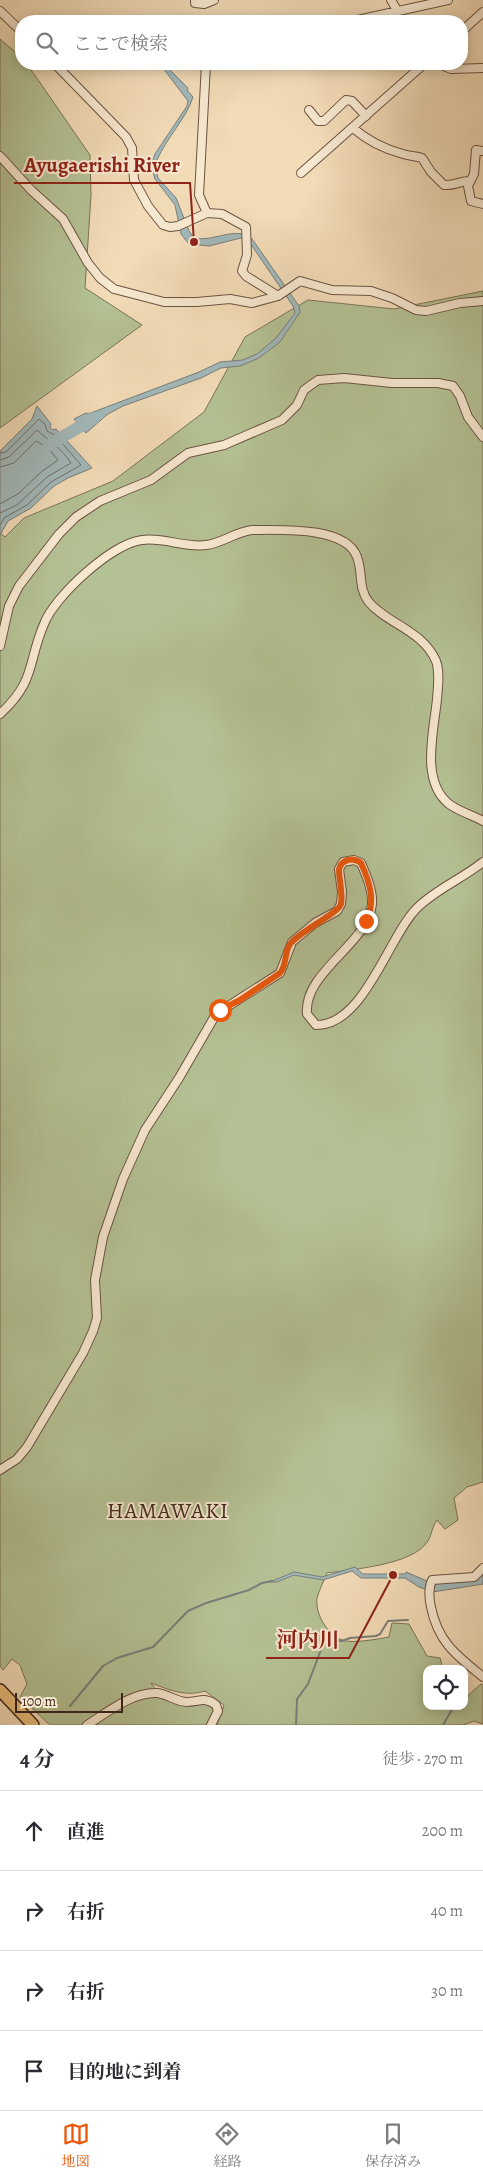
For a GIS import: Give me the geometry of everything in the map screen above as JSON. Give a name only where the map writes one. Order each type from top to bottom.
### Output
[{"type":"highway","points":[[0,1690],[33,1725]]},
{"type":"street","points":[[195,0],[195,3],[204,4],[214,0]]},
{"type":"street","points":[[390,0],[398,12]]},
{"type":"street","points":[[383,15],[448,0]]},
{"type":"street","points":[[0,11],[15,25]]},
{"type":"street","points":[[468,25],[483,12]]},
{"type":"street","points":[[468,68],[483,68]]},
{"type":"street","points":[[60,70],[126,137],[132,148],[134,180],[148,206],[163,225],[170,227],[178,226],[207,213],[222,214],[246,227],[247,255],[242,271],[246,276],[283,293]]},
{"type":"street","points":[[206,70],[199,195],[207,213]]},
{"type":"street","points":[[301,173],[417,70]]},
{"type":"street","points":[[309,110],[318,121],[324,121],[346,100],[352,101],[366,116]]},
{"type":"street","points":[[353,128],[377,145],[402,154],[422,158],[431,172],[444,185],[451,186],[461,181],[470,181]]},
{"type":"street","points":[[483,151],[476,150],[474,174],[468,186],[471,201],[483,204]]},
{"type":"street","points":[[0,156],[31,190],[63,219],[88,263],[100,278],[114,289],[164,302],[230,299],[252,303],[283,293],[300,281],[332,290],[371,291],[392,298],[416,310],[426,311],[460,303],[483,301]]},
{"type":"street","points":[[0,646],[8,606],[15,592],[47,548],[76,517],[100,501],[151,480],[188,453],[224,445],[282,420],[297,405],[308,386],[318,380],[344,378],[453,386],[460,396],[468,417],[483,437]]},
{"type":"street","points":[[0,714],[18,695],[26,683],[41,629],[51,609],[87,572],[104,557],[122,546],[148,539],[194,545],[212,545],[242,531],[252,530],[319,533],[337,539],[352,547],[359,560],[361,584],[368,601],[375,608],[413,634],[432,655],[438,670],[432,748],[434,782],[439,793],[449,804],[483,821]]},
{"type":"street","points":[[0,1470],[27,1447],[90,1339],[97,1318],[96,1270],[103,1237],[118,1192],[145,1130],[179,1078],[216,1014],[280,973],[287,949],[292,942],[315,923],[338,910],[341,904],[342,892],[339,869],[343,862],[354,860],[361,863],[370,886],[372,908],[357,934],[309,995],[307,1014],[316,1025],[334,1021],[355,1003],[404,925],[417,909],[483,862]]},
{"type":"street","points":[[483,1568],[474,1577],[432,1580],[430,1587],[432,1614],[442,1639],[483,1677]]},
{"type":"street","points":[[87,1725],[122,1703],[143,1694],[156,1693],[186,1702],[202,1699],[210,1700],[216,1705],[218,1711],[211,1725]]},
{"type":"green space","points":[[0,39],[15,52],[15,70],[31,70],[90,155],[91,195],[85,288],[142,325],[0,428]]},
{"type":"green space","points":[[483,291],[483,1482],[467,1487],[454,1498],[458,1520],[445,1529],[437,1520],[428,1541],[410,1556],[382,1565],[327,1573],[317,1598],[317,1604],[323,1623],[331,1633],[346,1641],[365,1641],[389,1637],[392,1623],[409,1624],[427,1656],[440,1658],[442,1665],[423,1665],[423,1710],[468,1710],[468,1695],[481,1684],[483,1685],[483,1724],[474,1721],[463,1725],[217,1725],[224,1705],[205,1691],[184,1693],[151,1683],[158,1692],[170,1701],[183,1704],[209,1704],[214,1711],[206,1725],[50,1725],[20,1697],[27,1684],[20,1665],[12,1659],[3,1670],[0,1666],[0,533],[5,537],[24,518],[113,481],[204,412],[245,337],[308,300],[394,309]]},
{"type":"water","points":[[165,70],[170,70],[188,88],[187,90],[193,97],[186,113],[157,160],[155,167],[158,178],[176,198],[189,231],[194,238],[201,239],[228,234],[250,236],[299,306],[300,312],[280,342],[259,358],[240,366],[221,368],[201,378],[123,406],[108,414],[86,433],[74,419],[199,372],[220,362],[243,360],[257,354],[276,338],[295,313],[293,306],[248,240],[241,238],[209,246],[189,244],[181,234],[175,205],[155,179],[151,166],[155,154],[187,106],[188,101]]},
{"type":"water","points":[[37,406],[51,424],[52,430],[56,429],[92,468],[54,486],[31,508],[8,521],[0,535],[0,451],[32,419]]},
{"type":"water","points":[[355,1567],[363,1574],[406,1574],[406,1572],[434,1584],[477,1578],[483,1574],[483,1584],[433,1592],[419,1587],[405,1578],[361,1578],[352,1571],[323,1580],[294,1575],[277,1582],[270,1582],[294,1572],[322,1577]]},
{"type":"waterway","points":[[49,445],[94,418]]},
{"type":"waterway","points":[[70,1706],[103,1666],[117,1658],[153,1647],[188,1611],[272,1581]]},
{"type":"waterway","points":[[296,1725],[297,1699],[308,1684],[325,1639],[342,1641],[350,1638],[376,1636],[380,1634],[388,1621],[408,1620]]},
{"type":"waterway","points":[[443,1725],[452,1710]]},
{"type":"place","name":"Ayugaerishi River","points":[[194,242]]},
{"type":"place","name":"河内川","points":[[393,1575]]},
{"type":"district","name":"HAMAWAKI","points":[[168,1510]]},
{"type":"route","points":[[220,1010],[234,1004],[280,973],[285,962],[287,949],[292,942],[315,923],[338,910],[341,904],[342,892],[339,869],[340,865],[348,860],[361,863],[370,886],[372,908],[366,921]]}]
